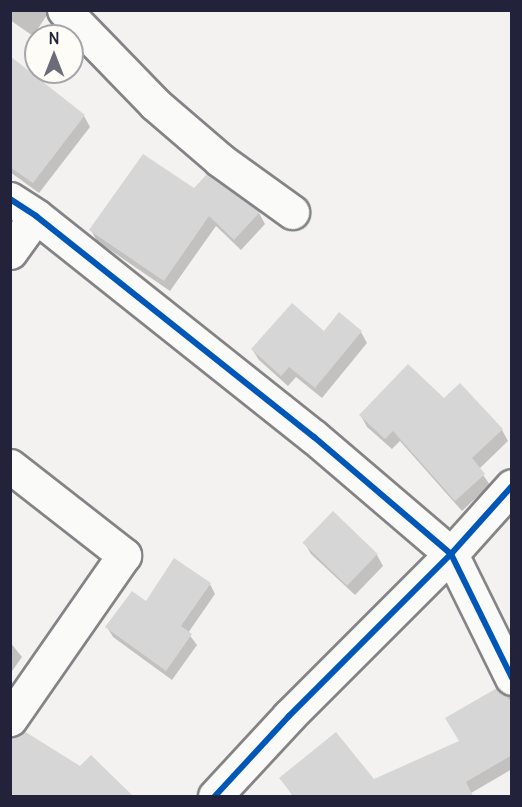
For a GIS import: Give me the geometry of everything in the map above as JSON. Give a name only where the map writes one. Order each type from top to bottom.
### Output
[{"type":"street","points":[[64,10],[155,104],[220,160],[292,212]]},
{"type":"street","points":[[10,252],[23,207],[314,437],[451,554],[512,678]]},
{"type":"street","points":[[10,466],[124,555],[10,718]]},
{"type":"street","points":[[215,796],[289,716],[451,554],[512,486]]},
{"type":"building","points":[[10,56],[24,67],[24,84],[46,84],[85,115],[33,183],[10,167]]},
{"type":"building","points":[[143,154],[194,188],[207,174],[260,212],[234,240],[209,216],[164,281],[89,230]]},
{"type":"building","points":[[292,303],[324,331],[339,312],[362,331],[315,388],[289,367],[281,376],[251,349]]},
{"type":"building","points":[[408,364],[444,398],[460,383],[503,429],[472,458],[485,474],[455,501],[393,431],[385,439],[359,415]]},
{"type":"building","points":[[333,511],[378,554],[347,586],[302,543]]},
{"type":"building","points":[[174,558],[211,583],[181,626],[192,634],[166,671],[105,627],[132,591],[146,601]]},
{"type":"building","points":[[497,688],[512,702],[512,755],[466,782],[473,796],[294,796],[279,778],[336,732],[374,779],[459,741],[445,718]]},
{"type":"building","points":[[24,731],[80,766],[91,755],[133,796],[10,796],[10,737]]},
{"type":"cycle path","points":[[10,199],[36,216],[314,437],[451,554],[512,678]]},
{"type":"cycle path","points":[[215,796],[289,716],[451,554],[512,486]]}]
